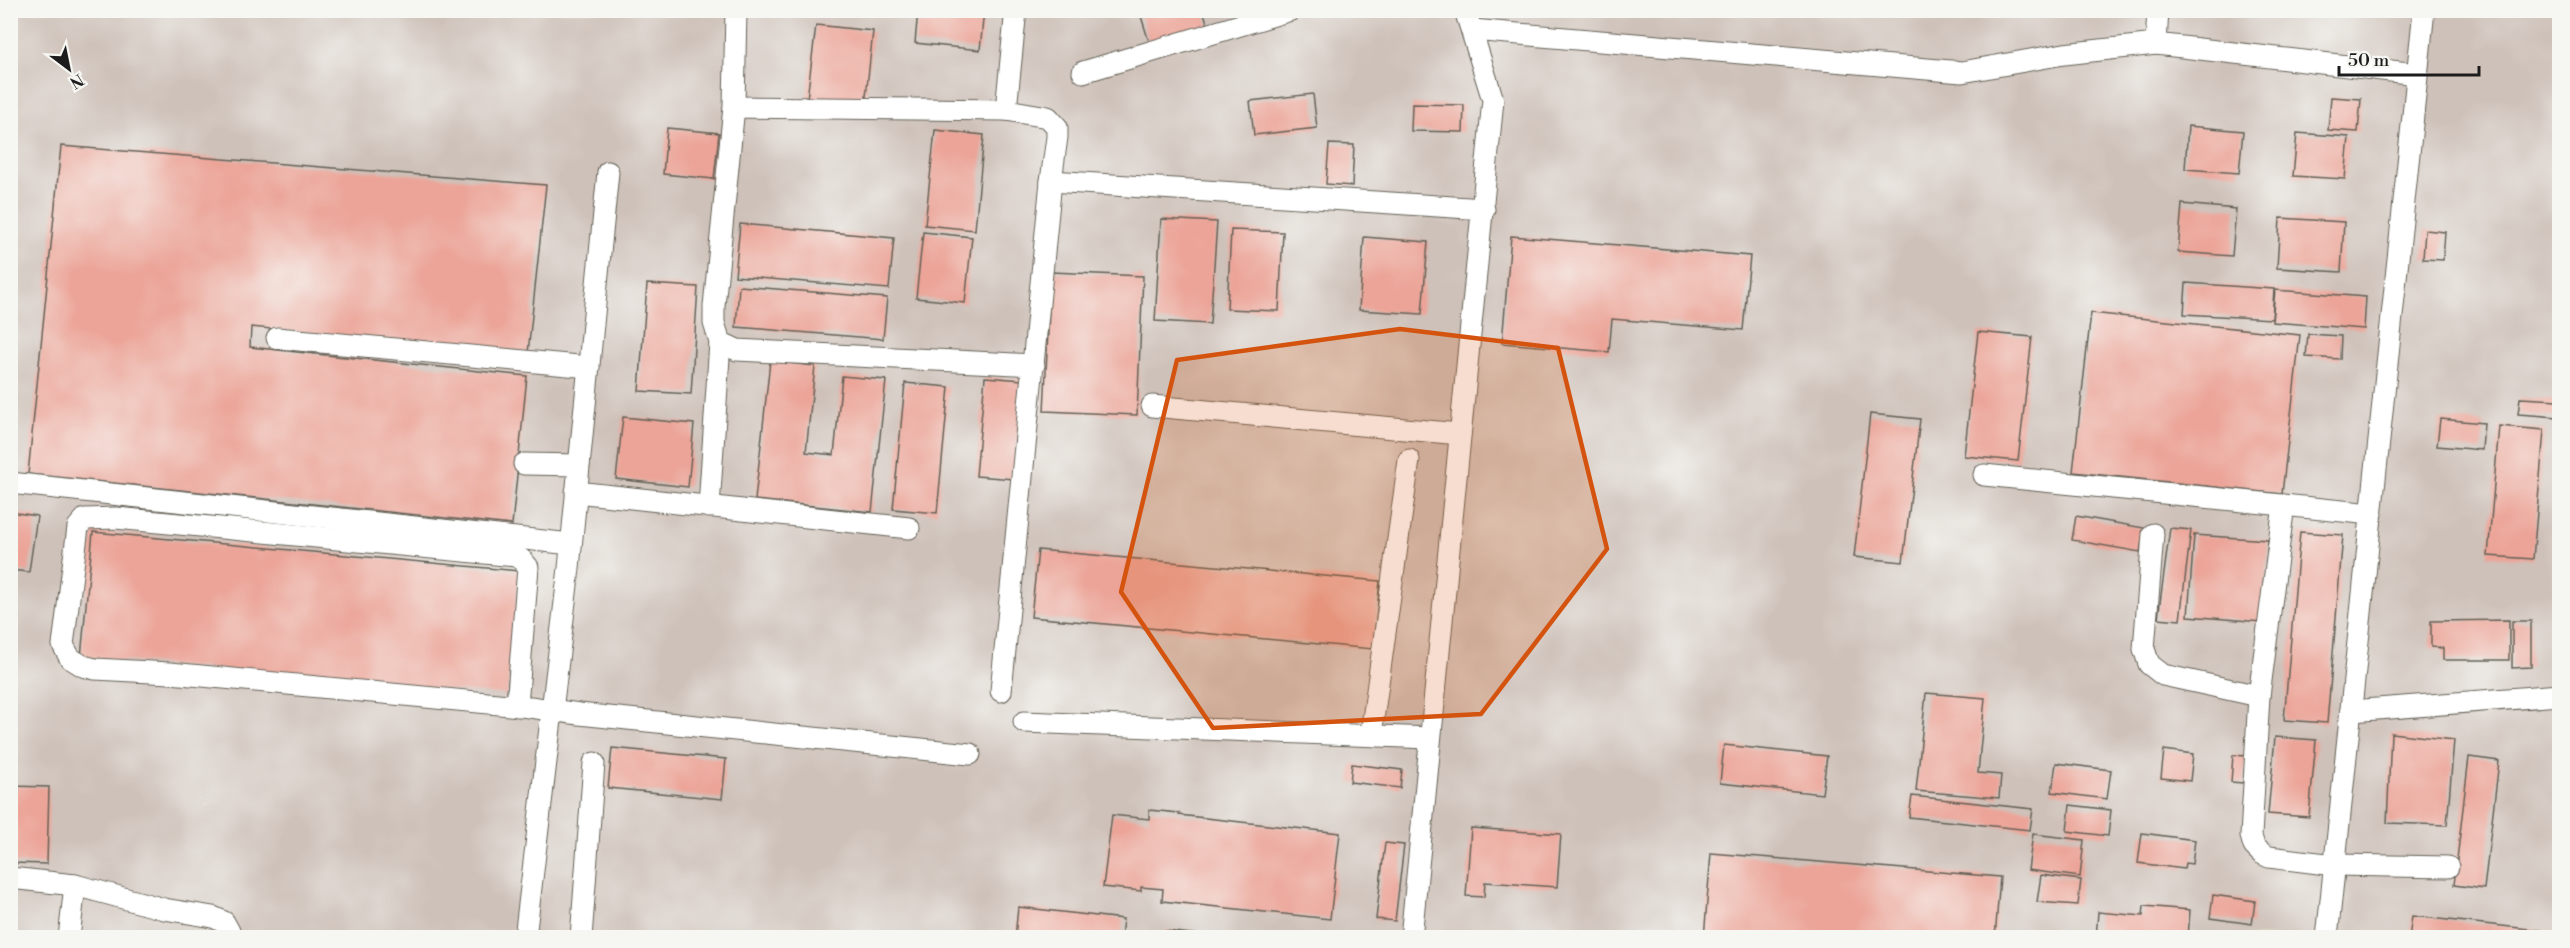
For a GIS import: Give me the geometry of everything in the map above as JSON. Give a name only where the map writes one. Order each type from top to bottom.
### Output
[{"type":"street","points":[[709,507],[720,342],[714,323],[714,306],[734,107],[736,10]]},
{"type":"street","points":[[1006,110],[1015,19],[1012,10]]},
{"type":"street","points":[[1083,72],[1291,10]]},
{"type":"street","points":[[2156,44],[2158,10]]},
{"type":"street","points":[[2327,938],[2424,10]]},
{"type":"street","points":[[1411,938],[1493,100],[1468,20],[1962,72],[2064,54],[2156,44],[2417,74]]},
{"type":"street","points":[[734,107],[1006,110],[1048,117],[1057,127],[1058,137],[1051,181],[1001,691]]},
{"type":"street","points":[[525,938],[571,544],[608,172]]},
{"type":"street","points":[[1051,181],[1484,209]]},
{"type":"street","points":[[277,338],[589,367]]},
{"type":"street","points":[[720,342],[737,350],[1034,365]]},
{"type":"street","points":[[1152,406],[1460,434]]},
{"type":"street","points":[[1371,734],[1409,460]]},
{"type":"street","points":[[524,464],[579,465]]},
{"type":"street","points":[[1984,475],[2372,514]]},
{"type":"street","points":[[10,483],[571,544]]},
{"type":"street","points":[[576,492],[909,528]]},
{"type":"street","points":[[2284,506],[2259,696],[2251,836],[2254,846],[2261,854],[2269,857],[2335,865],[2448,867]]},
{"type":"street","points":[[517,706],[528,567],[516,556],[116,518],[85,519],[78,527],[63,645],[70,658],[83,666],[96,669],[170,673],[517,706],[552,709],[579,714],[970,754]]},
{"type":"street","points":[[2153,534],[2144,649],[2149,664],[2163,675],[2259,696]]},
{"type":"street","points":[[2351,711],[2559,695]]},
{"type":"street","points":[[1024,722],[1430,738]]},
{"type":"street","points":[[581,938],[594,764]]},
{"type":"street","points":[[10,878],[75,885],[164,909],[213,917],[224,922],[230,938]]},
{"type":"street","points":[[69,938],[75,885]]},
{"type":"highlighted area","points":[[1400,329],[1558,348],[1607,549],[1481,714],[1213,728],[1121,592],[1177,360]]},
{"type":"shaded area","points":[[10,11],[2559,11],[2559,937],[11,937]]},
{"type":"building","points":[[918,10],[984,10],[980,50],[915,43]]},
{"type":"building","points":[[1139,10],[1203,10],[1210,32],[1152,51]]},
{"type":"building","points":[[816,25],[873,31],[865,106],[807,99]]},
{"type":"building","points":[[1313,94],[1317,128],[1254,135],[1250,101]]},
{"type":"building","points":[[2331,97],[2361,99],[2358,132],[2328,130]]},
{"type":"building","points":[[1412,104],[1464,105],[1463,132],[1411,131]]},
{"type":"building","points":[[2188,126],[2243,131],[2239,173],[2185,169]]},
{"type":"building","points":[[667,128],[719,133],[714,179],[663,174]]},
{"type":"building","points":[[935,130],[984,135],[975,230],[925,225]]},
{"type":"building","points":[[2297,133],[2349,137],[2345,179],[2293,176]]},
{"type":"building","points":[[1329,144],[1354,145],[1352,186],[1326,184]]},
{"type":"building","points":[[61,146],[546,185],[528,353],[251,327],[250,347],[527,376],[512,525],[28,474]]},
{"type":"building","points":[[2182,204],[2236,209],[2232,256],[2178,252]]},
{"type":"building","points":[[2280,218],[2344,222],[2341,272],[2277,268]]},
{"type":"building","points":[[1161,219],[1217,222],[1210,324],[1155,321]]},
{"type":"building","points":[[740,224],[894,238],[889,289],[735,276]]},
{"type":"building","points":[[1231,230],[1283,232],[1279,311],[1227,309]]},
{"type":"building","points":[[2425,230],[2445,232],[2443,260],[2423,259]]},
{"type":"building","points":[[923,232],[972,237],[965,303],[916,298]]},
{"type":"building","points":[[1511,236],[1750,256],[1743,330],[1612,319],[1609,352],[1502,343]]},
{"type":"building","points":[[1364,237],[1428,242],[1422,314],[1359,310]]},
{"type":"building","points":[[1051,272],[1143,276],[1137,415],[1044,411]]},
{"type":"building","points":[[2186,283],[2274,289],[2272,319],[2184,314]]},
{"type":"building","points":[[647,284],[698,287],[691,394],[639,391]]},
{"type":"building","points":[[739,286],[887,298],[883,339],[736,327]]},
{"type":"building","points":[[2275,290],[2366,297],[2364,329],[2272,322]]},
{"type":"building","points":[[2091,313],[2300,335],[2282,494],[2073,472]]},
{"type":"building","points":[[1978,332],[2032,337],[2018,461],[1964,456]]},
{"type":"building","points":[[2308,334],[2341,336],[2340,359],[2306,357]]},
{"type":"building","points":[[770,361],[815,366],[806,452],[834,455],[842,376],[886,380],[872,512],[755,500]]},
{"type":"building","points":[[985,377],[1023,380],[1014,479],[976,476]]},
{"type":"building","points":[[905,383],[949,387],[937,513],[893,509]]},
{"type":"building","points":[[2520,398],[2559,400],[2558,417],[2518,414]]},
{"type":"building","points":[[1870,414],[1920,419],[1903,562],[1854,557]]},
{"type":"building","points":[[623,417],[694,424],[688,487],[616,479]]},
{"type":"building","points":[[2440,419],[2484,423],[2482,450],[2437,446]]},
{"type":"building","points":[[2499,426],[2544,430],[2533,559],[2488,556]]},
{"type":"building","points":[[10,512],[37,516],[29,572],[10,570]]},
{"type":"building","points":[[2076,516],[2144,528],[2140,552],[2072,540]]},
{"type":"building","points":[[2170,528],[2191,530],[2180,620],[2158,618]]},
{"type":"building","points":[[93,532],[519,571],[507,695],[81,657]]},
{"type":"building","points":[[2300,532],[2343,535],[2327,723],[2284,720]]},
{"type":"building","points":[[2194,535],[2268,540],[2262,622],[2188,616]]},
{"type":"building","points":[[1038,550],[1380,581],[1373,649],[1031,617]]},
{"type":"building","points":[[2509,620],[2509,660],[2443,660],[2443,648],[2431,647],[2431,621]]},
{"type":"building","points":[[2512,621],[2531,621],[2531,667],[2512,668]]},
{"type":"building","points":[[1926,693],[1985,698],[1978,773],[2001,775],[1999,798],[1916,791]]},
{"type":"building","points":[[2391,733],[2454,740],[2447,825],[2387,823]]},
{"type":"building","points":[[2275,737],[2316,740],[2309,817],[2268,814]]},
{"type":"building","points":[[1724,745],[1827,756],[1822,794],[1720,783]]},
{"type":"building","points":[[612,748],[726,759],[722,799],[608,788]]},
{"type":"building","points":[[2164,750],[2193,754],[2190,781],[2161,778]]},
{"type":"building","points":[[2233,755],[2246,756],[2243,783],[2231,782]]},
{"type":"building","points":[[2469,757],[2499,761],[2484,889],[2454,885]]},
{"type":"building","points":[[2056,763],[2111,770],[2107,799],[2052,792]]},
{"type":"building","points":[[1352,764],[1402,770],[1400,788],[1350,782]]},
{"type":"building","points":[[10,786],[49,787],[47,864],[10,863]]},
{"type":"building","points":[[1912,796],[2033,809],[2030,830],[1909,817]]},
{"type":"building","points":[[2070,805],[2111,810],[2108,836],[2067,831]]},
{"type":"building","points":[[1149,810],[1340,833],[1330,919],[1162,901],[1163,889],[1141,887],[1141,891],[1103,887],[1112,815],[1149,819]]},
{"type":"building","points":[[1471,828],[1561,834],[1557,887],[1485,882],[1484,897],[1466,896]]},
{"type":"building","points":[[2142,833],[2195,840],[2192,864],[2185,863],[2184,869],[2138,863]]},
{"type":"building","points":[[2033,834],[2084,840],[2080,877],[2028,870]]},
{"type":"building","points":[[1385,843],[1404,845],[1395,921],[1376,919]]},
{"type":"building","points":[[1711,853],[2000,877],[1995,938],[1704,938]]},
{"type":"building","points":[[2041,875],[2081,880],[2078,905],[2037,902]]},
{"type":"building","points":[[2213,895],[2255,901],[2252,924],[2210,918]]},
{"type":"building","points":[[2144,906],[2190,910],[2188,938],[2096,938],[2098,912],[2143,916]]},
{"type":"building","points":[[1018,907],[1123,919],[1121,938],[1015,938]]},
{"type":"building","points":[[2412,916],[2555,932],[2554,938],[2409,938]]},
{"type":"building","points":[[1166,931],[1207,936],[1207,938],[1165,938]]}]
